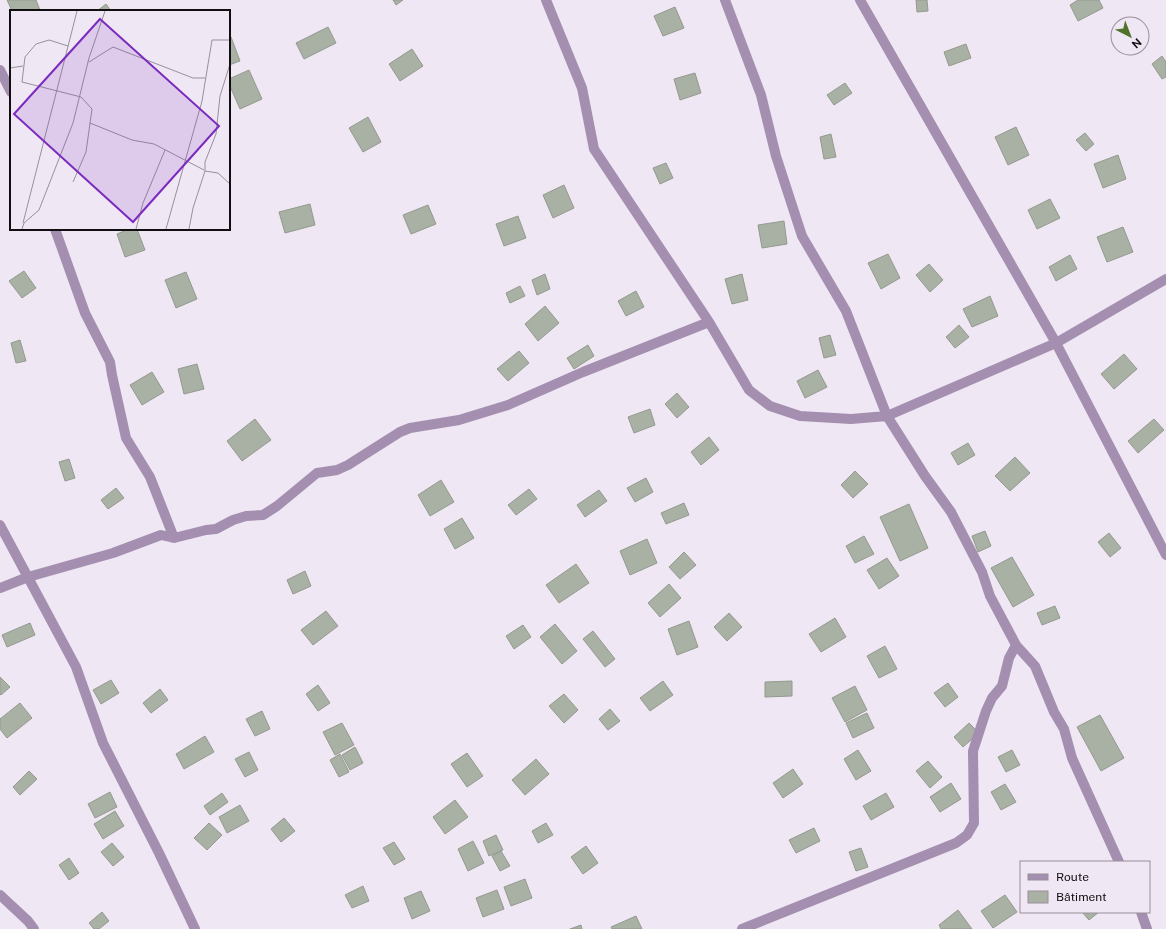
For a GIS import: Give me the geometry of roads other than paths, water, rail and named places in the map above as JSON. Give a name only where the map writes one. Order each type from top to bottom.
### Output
[{"type":"street","points":[[546,0],[582,88],[594,149],[709,322],[749,390],[770,406],[800,416],[851,419],[887,416],[1056,343],[1166,279]]},
{"type":"street","points":[[725,0],[761,96],[776,156],[802,236],[846,312],[887,416],[925,476],[951,512],[982,572],[990,596],[1016,645],[1035,666],[1054,712],[1064,729],[1072,758],[1119,861]]},
{"type":"street","points":[[860,0],[1056,343],[1166,555]]},
{"type":"street","points":[[0,70],[10,90]]},
{"type":"street","points":[[55,230],[85,313],[110,362],[126,438],[150,477],[174,538]]},
{"type":"street","points":[[0,588],[28,578],[113,553],[161,535],[174,538],[216,529],[233,520],[246,516],[263,515],[278,506],[317,473],[336,470],[348,465],[400,432],[410,428],[459,420],[508,405],[583,372],[709,322]]},
{"type":"street","points":[[0,525],[76,666],[103,743],[159,853],[195,929]]},
{"type":"street","points":[[742,929],[956,843],[967,835],[974,823],[973,751],[986,711],[992,698],[1002,686],[1009,658],[1016,645]]},
{"type":"street","points":[[0,895],[28,921],[34,929]]},
{"type":"street","points":[[1141,913],[1147,929]]}]
